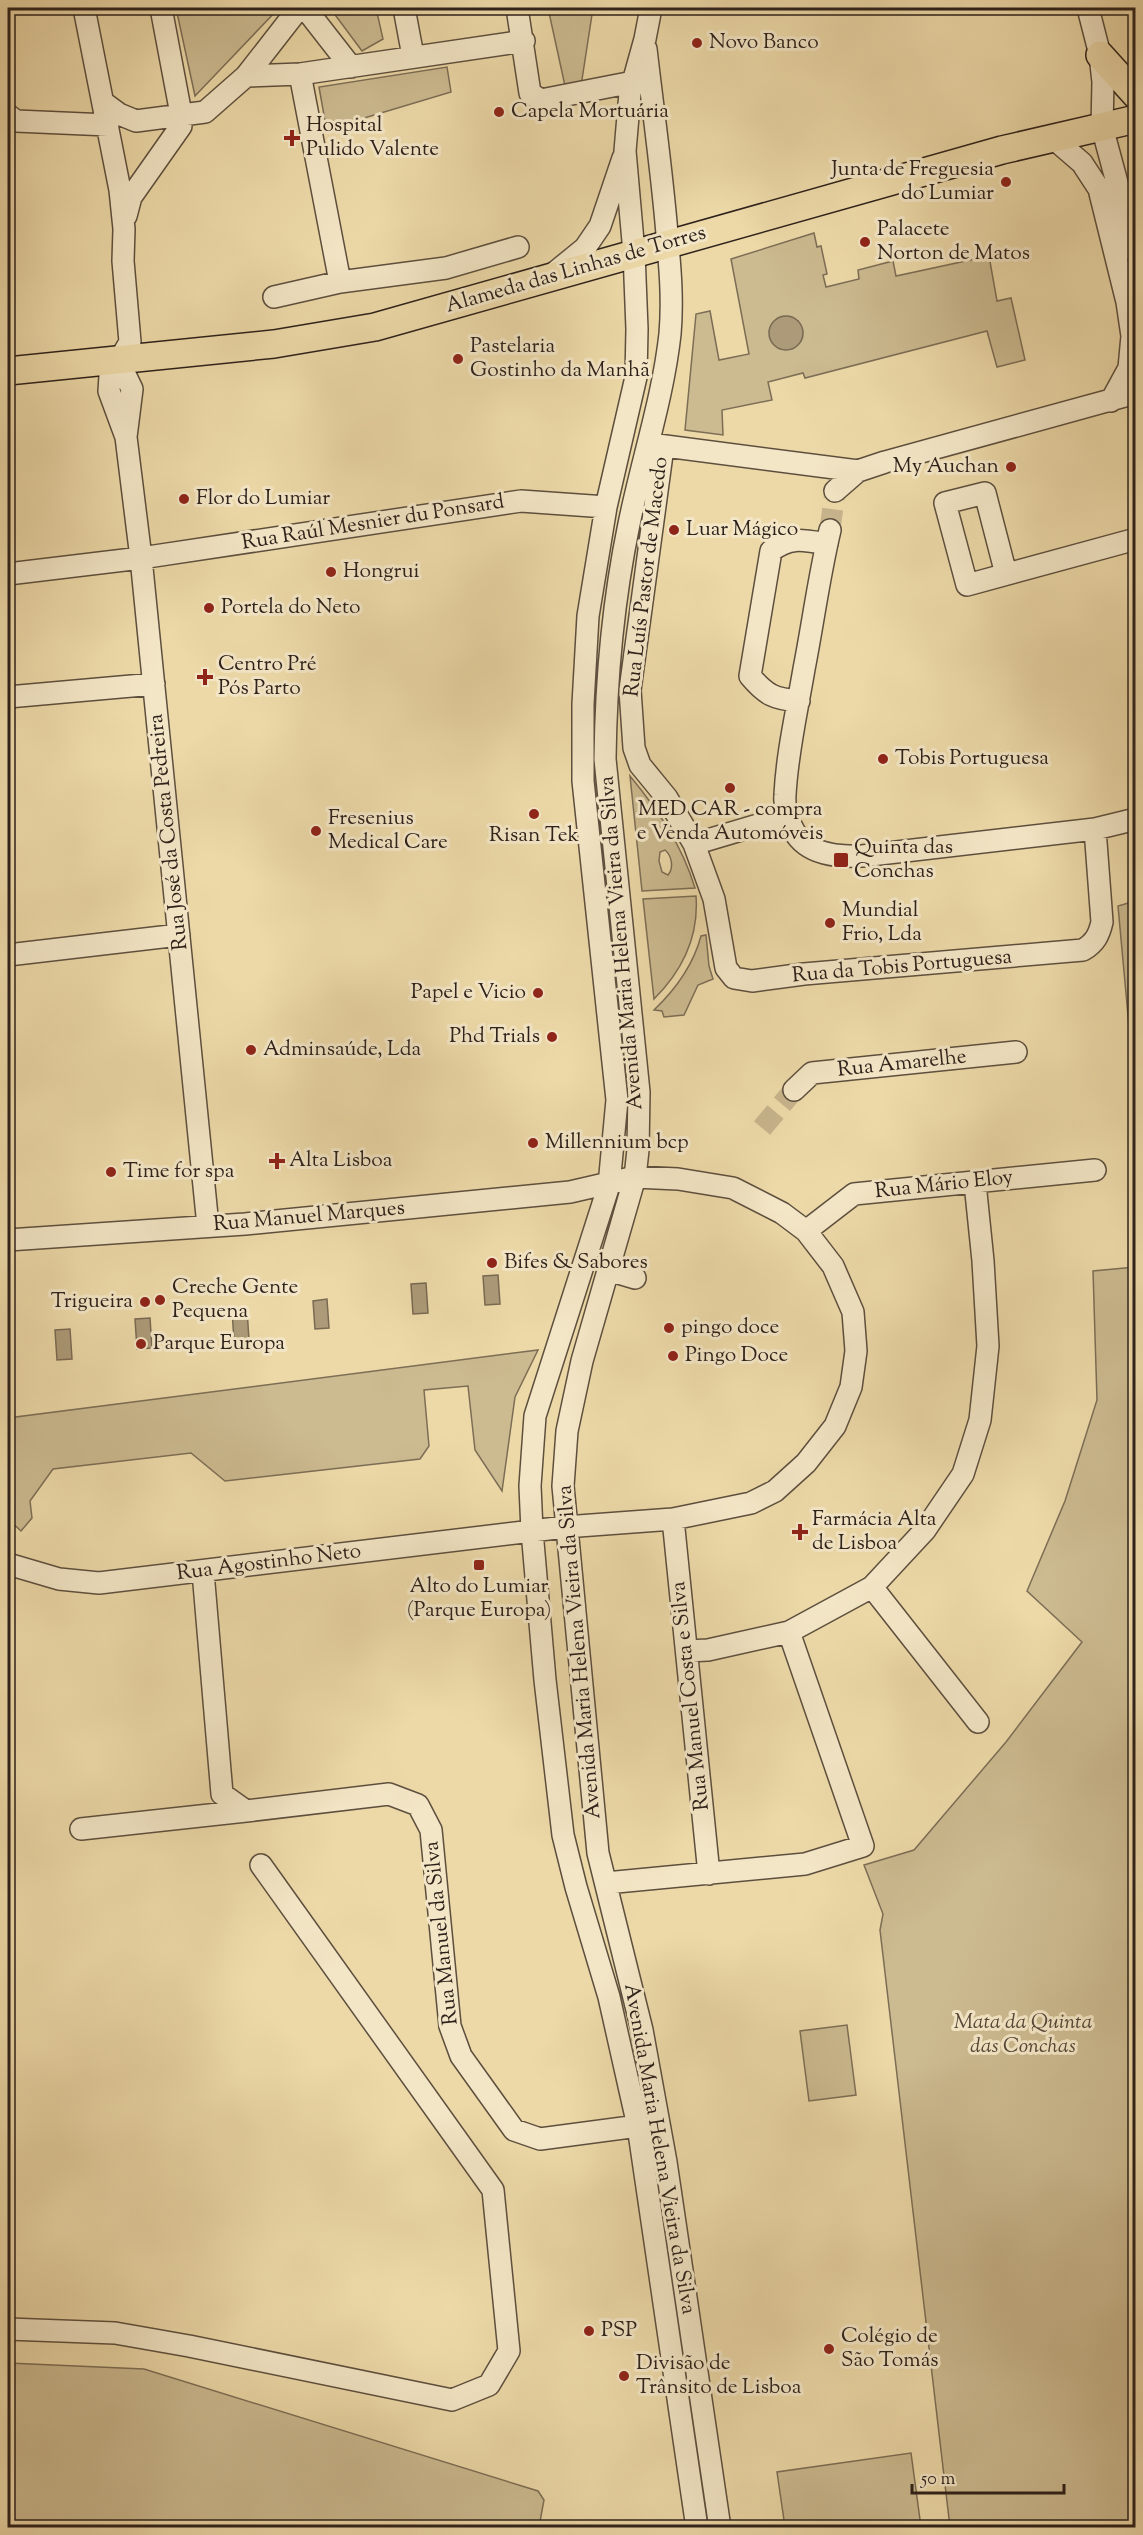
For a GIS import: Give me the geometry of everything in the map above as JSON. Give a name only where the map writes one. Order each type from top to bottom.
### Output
[{"type":"main road","points":[[1100,55],[1133,90]]},
{"type":"main road","name":"Alameda das Linhas de Torres","points":[[8,371],[300,341],[353,332],[547,280],[668,243],[1002,150],[1136,119]]},
{"type":"street","points":[[84,8],[120,190],[124,229]]},
{"type":"street","points":[[124,229],[131,197],[181,126],[181,114],[161,8]]},
{"type":"street","points":[[104,103],[136,121],[205,112],[246,76],[299,8]]},
{"type":"street","points":[[305,8],[351,67]]},
{"type":"street","points":[[404,8],[413,56]]},
{"type":"street","points":[[517,8],[524,41],[530,93],[541,100],[633,82]]},
{"type":"street","points":[[547,280],[585,248],[600,226],[625,152],[626,122],[633,82],[651,8]]},
{"type":"street","points":[[1088,8],[1100,55],[1103,82],[1102,127],[1136,253]]},
{"type":"street","name":"Avenida Maria Helena Vieira da Silva","points":[[645,39],[668,243],[671,291],[670,332],[655,445],[628,526],[614,619],[606,712],[605,759],[639,1092],[638,1150],[635,1178],[582,1361],[567,1431],[563,1486],[565,1527],[597,1846],[642,2030],[662,2140],[720,2528]]},
{"type":"street","points":[[246,76],[300,74],[524,41]]},
{"type":"street","points":[[300,74],[340,282]]},
{"type":"street","points":[[10,120],[108,125]]},
{"type":"street","points":[[1053,138],[1082,163],[1099,189],[1127,302],[1132,336],[1129,368],[1111,401]]},
{"type":"street","name":"Avenida Maria Helena Vieira da Silva","points":[[625,152],[634,253],[636,377],[606,507],[588,616],[583,704],[583,781],[617,1100],[609,1185],[535,1416],[530,1486],[545,1680],[563,1835],[609,1997],[638,2126],[697,2528]]},
{"type":"street","name":"Rua José da Costa Pedreira","points":[[124,229],[123,261],[130,342],[110,376],[109,391],[126,437],[141,558],[208,1226]]},
{"type":"street","points":[[274,297],[340,282],[446,268],[518,247]]},
{"type":"street","name":"Rua Luís Pastor de Macedo","points":[[694,843],[666,798],[640,765],[634,748],[632,728],[630,690],[655,445],[858,471],[1136,393]]},
{"type":"street","name":"Rua Luís Pastor de Macedo","points":[[835,491],[858,471]]},
{"type":"street","name":"Rua Raúl Mesnier du Ponsard","points":[[8,574],[141,558],[521,501],[606,507]]},
{"type":"street","points":[[799,701],[778,700],[758,686],[750,676],[764,587],[771,551],[783,542],[828,537],[799,701],[785,798],[794,833],[822,854],[843,857],[1095,828],[1136,819]]},
{"type":"street","points":[[1006,574],[1136,539]]},
{"type":"street","points":[[8,697],[154,684]]},
{"type":"street","points":[[694,843],[788,816]]},
{"type":"street","name":"Rua da Tobis Portuguesa","points":[[694,843],[714,899],[726,968],[734,978],[752,981],[804,974],[1083,950],[1092,945],[1099,935],[1102,922],[1095,828]]},
{"type":"street","points":[[8,955],[179,935]]},
{"type":"street","name":"Rua Amarelhe","points":[[794,1090],[812,1073],[1016,1052]]},
{"type":"street","name":"Rua Mário Eloy","points":[[806,1231],[854,1194],[1095,1170]]},
{"type":"street","name":"Rua Manuel Marques","points":[[8,1240],[208,1226],[570,1192],[635,1178],[678,1179],[733,1188],[782,1213],[806,1231]]},
{"type":"street","points":[[687,1651],[708,1650],[789,1632],[872,1587],[925,1530],[963,1474],[980,1420],[988,1346],[975,1183]]},
{"type":"street","name":"Rua Agostinho Neto","points":[[8,1564],[59,1579],[99,1583],[565,1527],[672,1519],[751,1503],[775,1491],[806,1463],[835,1426],[851,1387],[856,1352],[853,1312],[833,1266],[806,1231]]},
{"type":"street","points":[[608,1270],[635,1278]]},
{"type":"street","name":"Rua Manuel Costa e Silva","points":[[672,1519],[710,1874]]},
{"type":"street","points":[[203,1572],[222,1794],[246,1810]]},
{"type":"street","points":[[872,1587],[978,1722]]},
{"type":"street","points":[[606,1883],[805,1864],[863,1846],[789,1632]]},
{"type":"street","name":"Rua Manuel da Silva","points":[[81,1829],[389,1794],[417,1805],[431,1830],[450,2026],[461,2056],[514,2130],[540,2139],[638,2126]]},
{"type":"street","points":[[8,2329],[115,2333],[452,2400],[489,2385],[509,2351],[493,2190],[261,1866]]},
{"type":"green space","points":[[176,8],[279,8],[195,96]]},
{"type":"green space","points":[[330,8],[376,8],[383,39],[362,51]]},
{"type":"green space","points":[[548,8],[593,8],[581,86],[565,86]]},
{"type":"green space","points":[[447,67],[451,92],[351,122],[325,121],[319,87]]},
{"type":"green space","points":[[814,233],[817,247],[821,246],[827,274],[823,275],[826,287],[859,279],[858,270],[893,261],[896,276],[989,256],[997,301],[1011,298],[1025,360],[997,367],[987,331],[805,378],[803,373],[768,382],[772,400],[722,410],[723,435],[685,430],[696,314],[710,311],[719,360],[749,354],[731,259]],"holes":[[[778,318],[798,321],[802,337],[796,346],[771,326]]]},
{"type":"green space","points":[[630,776],[668,829],[690,872],[695,888],[642,891]],"holes":[[[665,850],[672,866],[668,875],[662,872],[659,861],[660,852]]]},
{"type":"green space","points":[[696,896],[695,925],[687,952],[673,977],[654,999],[643,899]]},
{"type":"green space","points":[[1136,901],[1135,1092],[1118,906]]},
{"type":"green space","points":[[706,935],[709,966],[713,979],[698,985],[684,1015],[664,1017],[662,1011],[654,1010],[683,976],[701,936]]},
{"type":"green space","name":"Mata da Quinta das Conchas","points":[[1135,1267],[1135,2527],[950,2527],[880,1930],[883,1914],[864,1865],[914,1850],[1006,1742],[1082,1642],[1027,1591],[1065,1501],[1097,1400],[1093,1271]]},
{"type":"green space","points":[[538,1350],[515,1397],[502,1491],[475,1450],[468,1386],[424,1390],[429,1446],[420,1459],[225,1481],[191,1453],[53,1469],[30,1501],[32,1518],[21,1531],[8,1519],[8,1418]]},
{"type":"green space","points":[[847,2025],[856,2095],[809,2101],[800,2031]]},
{"type":"green space","points":[[8,2363],[144,2369],[538,2491],[544,2500],[539,2527],[8,2527]]},
{"type":"green space","points":[[911,2453],[921,2527],[785,2527],[777,2472]]},
{"type":"shaded area","points":[[786,316],[798,321],[803,333],[798,345],[786,350],[774,345],[769,333],[774,321]]},
{"type":"shaded area","points":[[498,1275],[500,1304],[485,1305],[483,1276]]},
{"type":"shaded area","points":[[426,1283],[428,1313],[413,1314],[411,1284]]},
{"type":"shaded area","points":[[327,1299],[329,1328],[315,1329],[313,1301]]},
{"type":"shaded area","points":[[247,1309],[249,1340],[234,1341],[232,1310]]},
{"type":"shaded area","points":[[150,1318],[152,1348],[137,1349],[135,1319]]},
{"type":"shaded area","points":[[70,1329],[72,1359],[57,1360],[55,1330]]},
{"type":"tunnel","points":[[830,530],[835,491]]},
{"type":"tunnel","points":[[762,1128],[794,1090]]},
{"type":"place","name":"Novo Banco","points":[[697,43]]},
{"type":"place","name":"Capela Mortuária","points":[[499,112]]},
{"type":"place","name":"Hospital Pulido Valente","points":[[292,138]]},
{"type":"place","name":"Junta de Freguesia do Lumiar","points":[[1006,182]]},
{"type":"place","name":"Palacete Norton de Matos","points":[[865,242]]},
{"type":"place","name":"Pastelaria Gostinho da Manhã","points":[[458,359]]},
{"type":"place","name":"My Auchan","points":[[1011,467]]},
{"type":"place","name":"Flor do Lumiar","points":[[184,499]]},
{"type":"place","name":"Luar Mágico","points":[[674,530]]},
{"type":"place","name":"Hongrui","points":[[331,572]]},
{"type":"place","name":"Portela do Neto","points":[[209,608]]},
{"type":"place","name":"Centro Pré Pós Parto","points":[[205,677]]},
{"type":"place","name":"Tobis Portuguesa","points":[[883,759]]},
{"type":"place","name":"MED CAR - compra e Venda Automóveis","points":[[730,788]]},
{"type":"place","name":"Risan Tek","points":[[534,814]]},
{"type":"place","name":"Fresenius Medical Care","points":[[316,831]]},
{"type":"place","name":"Quinta das Conchas","points":[[841,860]]},
{"type":"place","name":"Mundial Frio, Lda","points":[[830,923]]},
{"type":"place","name":"Papel e Vicio","points":[[538,993]]},
{"type":"place","name":"Phd Trials","points":[[552,1037]]},
{"type":"place","name":"Adminsaúde, Lda","points":[[251,1050]]},
{"type":"place","name":"Millennium bcp","points":[[533,1143]]},
{"type":"place","name":"Alta Lisboa","points":[[277,1161]]},
{"type":"place","name":"Time for spa","points":[[111,1172]]},
{"type":"place","name":"Bifes & Sabores","points":[[492,1263]]},
{"type":"place","name":"Creche Gente Pequena","points":[[160,1300]]},
{"type":"place","name":"Trigueira","points":[[145,1302]]},
{"type":"place","name":"pingo doce","points":[[669,1328]]},
{"type":"place","name":"Parque Europa","points":[[141,1344]]},
{"type":"place","name":"Pingo Doce","points":[[673,1356]]},
{"type":"place","name":"Farmácia Alta de Lisboa","points":[[800,1532]]},
{"type":"place","name":"Alto do Lumiar (Parque Europa)","points":[[479,1565]]},
{"type":"place","name":"PSP","points":[[589,2331]]},
{"type":"place","name":"Colégio de São Tomás","points":[[829,2349]]},
{"type":"place","name":"Divisão de Trânsito de Lisboa","points":[[624,2376]]}]
